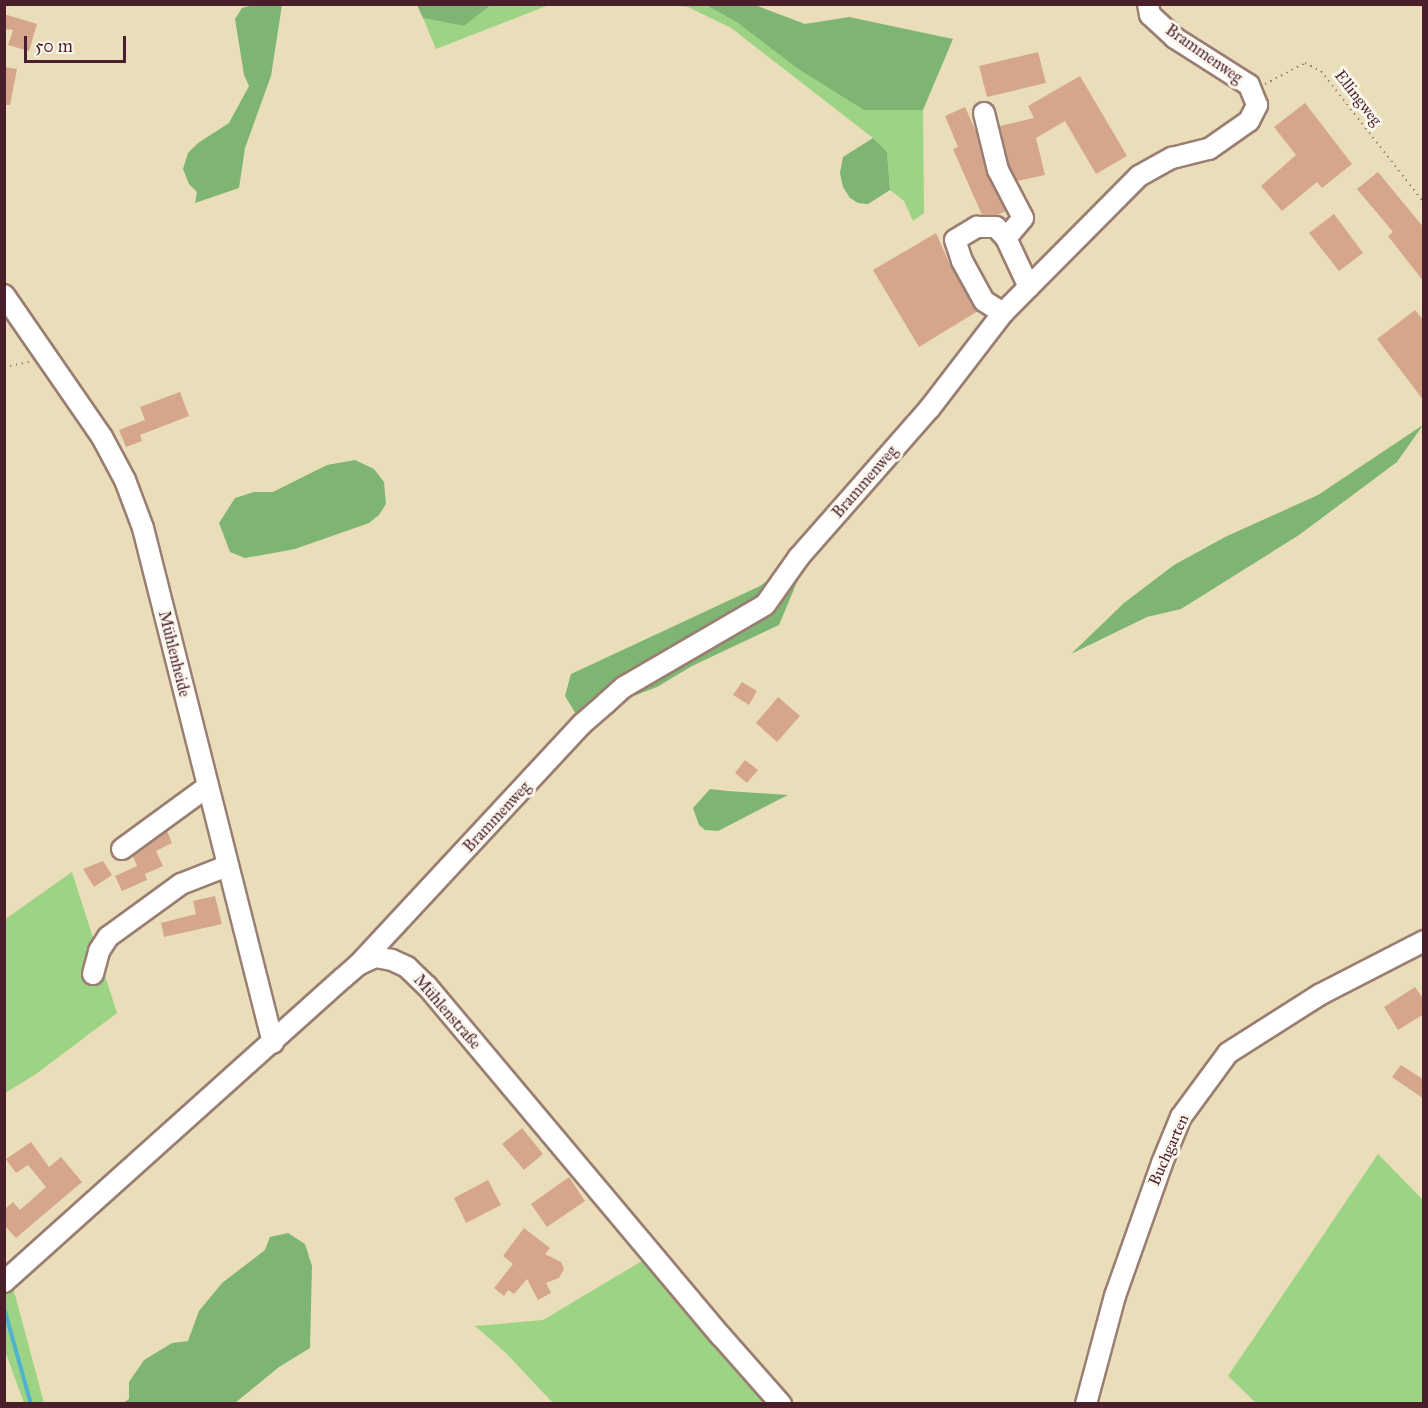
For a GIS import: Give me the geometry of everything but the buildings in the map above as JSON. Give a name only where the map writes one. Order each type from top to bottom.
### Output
[{"type":"street","name":"Brammenweg","points":[[357,965],[582,724],[624,687],[765,606],[799,557],[930,408],[1003,313],[1145,171],[1184,154],[1209,149],[1249,121],[1257,105],[1249,85],[1175,38],[1150,15],[1148,4]]},
{"type":"street","points":[[984,113],[998,170],[1023,218],[1006,238]]},
{"type":"street","points":[[1003,313],[984,302],[962,261],[956,240],[977,227],[996,227],[1006,238],[1029,287]]},
{"type":"street","name":"Mühlenheide","points":[[4,295],[90,418],[125,480],[143,528],[273,1043]]},
{"type":"street","points":[[122,849],[207,787]]},
{"type":"street","points":[[93,974],[99,951],[108,937],[181,884],[227,866]]},
{"type":"street","name":"Buchgarten","points":[[1086,1404],[1115,1296],[1151,1190],[1181,1117],[1221,1062],[1228,1053],[1269,1024],[1321,994],[1424,941]]},
{"type":"street","name":"Mühlenstraße","points":[[357,965],[375,957],[392,960],[407,967],[427,986],[660,1264],[781,1404]]},
{"type":"street","points":[[4,1282],[273,1043],[357,965]]},
{"type":"path","name":"Ellingweg","points":[[1252,92],[1305,63],[1321,71],[1424,202]]},
{"type":"path","points":[[4,367],[48,359]]},
{"type":"green space","points":[[253,5],[282,5],[271,76],[245,148],[239,188],[195,203],[197,192],[189,184],[183,169],[188,153],[198,143],[229,123],[249,86],[244,75],[235,19],[242,8]]},
{"type":"green space","points":[[417,5],[491,5],[464,26],[423,18]]},
{"type":"green space","points":[[491,5],[549,5],[436,49],[423,18],[464,26]]},
{"type":"green space","points":[[670,5],[706,5],[738,23],[864,110],[923,110],[924,213],[913,221],[904,201],[890,190],[887,152],[873,138],[731,28],[688,7]]},
{"type":"green space","points":[[706,5],[755,5],[805,24],[849,17],[953,39],[923,110],[864,110],[797,68],[738,23]]},
{"type":"green space","points":[[873,138],[887,152],[890,190],[868,204],[858,203],[850,198],[843,187],[840,173],[843,157]]},
{"type":"green space","points":[[1423,425],[1397,462],[1299,535],[1181,609],[1147,617],[1071,654],[1124,603],[1174,565],[1225,537],[1318,495]]},
{"type":"green space","points":[[355,460],[374,469],[384,482],[386,504],[379,515],[369,523],[295,549],[245,558],[230,552],[219,523],[235,498],[254,492],[273,492],[327,465]]},
{"type":"green space","points":[[799,557],[797,582],[779,625],[692,666],[657,687],[636,695],[619,692],[582,724],[565,696],[571,674],[760,586]]},
{"type":"green space","points":[[710,789],[788,795],[718,831],[705,830],[699,825],[693,808]]},
{"type":"green space","points":[[72,872],[117,1013],[36,1074],[5,1093],[4,920]]},
{"type":"green space","points":[[1378,1154],[1423,1200],[1423,1403],[1256,1403],[1228,1376]]},
{"type":"green space","points":[[288,1233],[305,1244],[312,1266],[310,1348],[279,1367],[235,1403],[123,1403],[129,1399],[129,1382],[144,1360],[172,1343],[188,1341],[199,1311],[222,1283],[265,1250],[270,1237]]},
{"type":"green space","points":[[652,1255],[781,1403],[553,1403],[506,1353],[475,1326],[543,1320]]},
{"type":"green space","points":[[10,1276],[44,1403],[24,1403],[5,1351],[4,1282]]},
{"type":"waterway","points":[[4,1308],[31,1404]]}]
